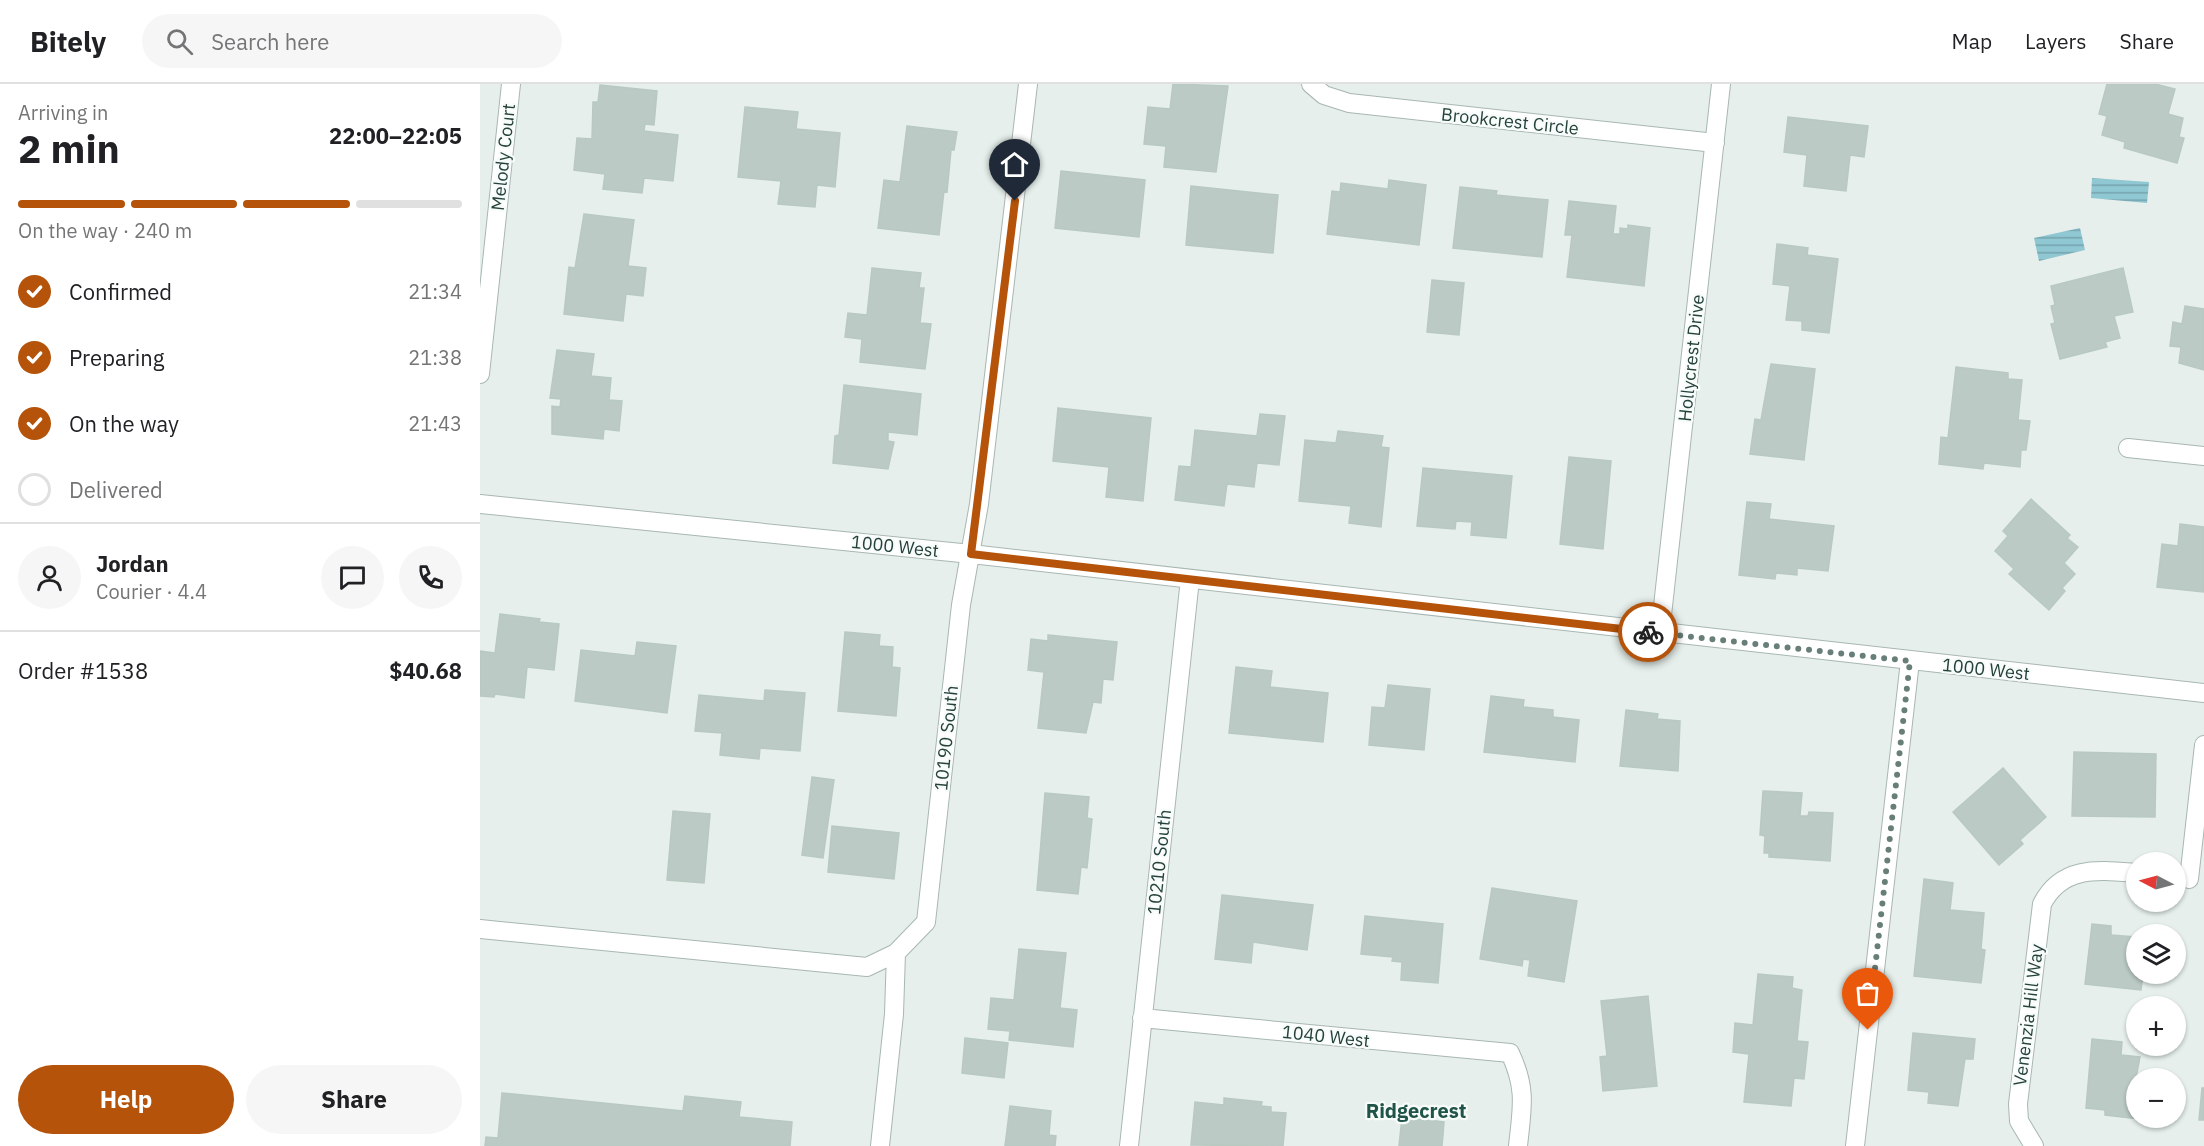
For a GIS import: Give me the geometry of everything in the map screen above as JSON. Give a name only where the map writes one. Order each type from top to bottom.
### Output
[{"type":"street","name":"Melody Court","points":[[480,374],[511,84]]},
{"type":"street","name":"10190 South","points":[[896,953],[926,922],[961,605],[971,554],[1028,84]]},
{"type":"street","name":"Brookcrest Circle","points":[[1311,84],[1324,94],[1349,103],[1715,143]]},
{"type":"street","name":"Hollycrest Drive","points":[[1660,633],[1721,84]]},
{"type":"street","points":[[2128,448],[2204,456]]},
{"type":"street","name":"1000 West","points":[[480,504],[971,554],[2204,693]]},
{"type":"street","name":"10210 South","points":[[1129,1146],[1190,579]]},
{"type":"street","points":[[1855,1146],[1910,661]]},
{"type":"street","points":[[2189,879],[2204,745]]},
{"type":"street","name":"Venenzia Hill Way","points":[[2034,1146],[2019,1121],[2018,1104],[2040,916],[2048,893],[2056,884],[2081,871],[2126,872]]},
{"type":"street","points":[[480,929],[867,967],[896,953],[894,1014],[880,1146]]},
{"type":"street","name":"1040 West","points":[[1142,1018],[1510,1053],[1522,1077],[1518,1146]]},
{"type":"water","points":[[2092,178],[2149,182],[2147,203],[2091,198]]},
{"type":"water","points":[[2080,228],[2085,250],[2039,261],[2034,238]]},
{"type":"building","points":[[1173,84],[1228,86],[1216,172],[1164,167],[1166,146],[1144,144],[1148,107],[1170,109]]},
{"type":"building","points":[[2107,84],[2155,84],[2175,89],[2168,114],[2183,118],[2179,137],[2184,138],[2177,163],[2124,148],[2125,142],[2102,135],[2107,116],[2099,114]]},
{"type":"building","points":[[600,85],[657,91],[654,125],[645,124],[644,131],[678,135],[673,181],[644,178],[642,193],[603,189],[605,174],[574,170],[577,138],[592,139],[593,102],[598,102]]},
{"type":"building","points":[[745,107],[798,112],[796,129],[840,133],[835,187],[817,185],[815,207],[778,204],[781,181],[738,177]]},
{"type":"building","points":[[1788,117],[1868,126],[1864,157],[1850,155],[1846,191],[1804,186],[1807,155],[1784,152]]},
{"type":"building","points":[[907,126],[957,132],[954,150],[951,150],[947,192],[944,191],[939,235],[878,228],[884,180],[900,182]]},
{"type":"building","points":[[1061,171],[1145,180],[1139,237],[1055,228]]},
{"type":"building","points":[[1389,180],[1426,185],[1419,245],[1327,234],[1332,191],[1340,192],[1341,183],[1388,189]]},
{"type":"building","points":[[1191,186],[1278,195],[1273,253],[1186,245]]},
{"type":"building","points":[[1460,187],[1497,191],[1496,195],[1548,200],[1542,257],[1453,248]]},
{"type":"building","points":[[1569,201],[1616,206],[1613,234],[1620,234],[1620,228],[1628,229],[1628,225],[1650,228],[1644,286],[1567,277],[1572,235],[1565,235]]},
{"type":"building","points":[[584,214],[634,220],[628,266],[646,268],[643,296],[626,294],[623,321],[564,314],[569,267],[575,268]]},
{"type":"building","points":[[1777,244],[1808,248],[1807,255],[1838,259],[1829,333],[1802,330],[1802,321],[1786,320],[1790,286],[1773,284]]},
{"type":"building","points":[[872,268],[921,273],[919,288],[924,288],[920,323],[931,324],[925,369],[860,362],[862,339],[845,337],[848,313],[867,315]]},
{"type":"building","points":[[2123,268],[2133,312],[2114,316],[2120,338],[2105,342],[2107,347],[2060,359],[2051,324],[2055,323],[2051,306],[2055,305],[2051,286]]},
{"type":"building","points":[[1432,280],[1464,283],[1459,335],[1427,332]]},
{"type":"building","points":[[2185,306],[2204,309],[2204,370],[2179,363],[2181,347],[2170,346],[2173,322],[2182,324]]},
{"type":"building","points":[[557,350],[594,354],[591,376],[611,378],[609,400],[622,401],[619,431],[604,429],[603,439],[552,434],[552,406],[560,407],[561,399],[550,398]]},
{"type":"building","points":[[1771,364],[1815,369],[1804,460],[1750,454],[1755,419],[1761,420]]},
{"type":"building","points":[[1956,367],[2008,373],[2008,379],[2022,380],[2018,420],[2030,421],[2026,450],[2021,450],[2020,467],[1984,463],[1983,469],[1939,464],[1941,437],[1948,438]]},
{"type":"building","points":[[844,385],[921,394],[917,435],[888,432],[888,441],[894,442],[888,469],[833,463],[835,436],[839,435]]},
{"type":"building","points":[[1058,408],[1151,418],[1143,501],[1106,497],[1109,467],[1053,461]]},
{"type":"building","points":[[1260,414],[1285,416],[1279,465],[1257,463],[1254,487],[1227,484],[1224,506],[1175,500],[1179,466],[1191,467],[1195,430],[1257,436]]},
{"type":"building","points":[[1338,431],[1383,436],[1381,447],[1389,448],[1381,527],[1349,523],[1351,506],[1299,501],[1305,440],[1336,443]]},
{"type":"building","points":[[1569,457],[1611,461],[1603,549],[1560,544]]},
{"type":"building","points":[[1423,468],[1512,476],[1506,538],[1471,535],[1472,522],[1456,521],[1455,529],[1417,526]]},
{"type":"building","points":[[2031,499],[2070,535],[2067,538],[2078,547],[2064,563],[2075,574],[2062,588],[2065,591],[2049,610],[2009,574],[2014,569],[1995,551],[2008,536],[2003,531]]},
{"type":"building","points":[[1747,502],[1771,504],[1769,519],[1834,526],[1828,571],[1797,568],[1797,575],[1776,573],[1775,579],[1739,575]]},
{"type":"building","points":[[2180,524],[2204,527],[2204,592],[2157,587],[2162,544],[2178,546]]},
{"type":"building","points":[[500,614],[559,624],[554,670],[527,667],[524,698],[495,694],[494,697],[480,696],[480,651],[495,653]]},
{"type":"building","points":[[845,632],[880,635],[879,646],[893,647],[892,667],[900,668],[896,716],[838,711]]},
{"type":"building","points":[[1048,635],[1117,642],[1113,680],[1103,679],[1101,703],[1093,702],[1086,733],[1038,728],[1044,672],[1028,670],[1031,639],[1048,641]]},
{"type":"building","points":[[637,642],[676,646],[667,713],[575,701],[581,650],[635,656]]},
{"type":"building","points":[[1236,667],[1272,671],[1270,687],[1328,693],[1323,742],[1229,733]]},
{"type":"building","points":[[1388,685],[1430,689],[1424,750],[1369,745],[1372,707],[1385,708]]},
{"type":"building","points":[[765,690],[805,693],[800,751],[760,748],[759,759],[720,755],[722,733],[695,731],[699,695],[764,701]]},
{"type":"building","points":[[1491,696],[1524,700],[1523,707],[1553,710],[1553,717],[1579,720],[1575,762],[1484,752]]},
{"type":"building","points":[[1626,710],[1658,714],[1657,719],[1680,721],[1678,771],[1620,766]]},
{"type":"building","points":[[2074,752],[2156,754],[2155,817],[2072,816]]},
{"type":"building","points":[[2003,768],[2046,817],[2020,840],[2023,844],[1999,865],[1953,812]]},
{"type":"building","points":[[812,777],[834,780],[823,858],[802,855]]},
{"type":"building","points":[[1763,791],[1802,793],[1800,816],[1808,816],[1809,812],[1833,813],[1830,861],[1769,857],[1769,853],[1764,853],[1765,836],[1760,835]]},
{"type":"building","points":[[1045,793],[1089,797],[1087,818],[1092,819],[1087,868],[1081,867],[1078,894],[1037,890]]},
{"type":"building","points":[[673,811],[710,814],[704,883],[667,880]]},
{"type":"building","points":[[832,826],[899,833],[894,879],[828,872]]},
{"type":"building","points":[[1924,879],[1953,883],[1950,910],[1984,913],[1981,949],[1985,950],[1981,983],[1914,976]]},
{"type":"building","points":[[1492,888],[1577,901],[1564,982],[1528,976],[1530,960],[1523,959],[1522,966],[1480,959]]},
{"type":"building","points":[[1222,895],[1313,905],[1307,950],[1253,942],[1251,963],[1215,959]]},
{"type":"building","points":[[1365,916],[1443,924],[1438,983],[1401,980],[1402,962],[1392,961],[1393,957],[1361,954]]},
{"type":"building","points":[[2092,924],[2111,926],[2111,935],[2126,936],[2126,984],[2142,984],[2141,990],[2085,984]]},
{"type":"building","points":[[1019,949],[1066,953],[1060,1008],[1077,1010],[1073,1047],[1009,1040],[1010,1031],[988,1029],[991,998],[1014,1000]]},
{"type":"building","points":[[1758,974],[1793,977],[1792,988],[1802,990],[1797,1041],[1808,1042],[1804,1079],[1794,1078],[1791,1106],[1744,1102],[1749,1054],[1733,1052],[1735,1023],[1753,1025]]},
{"type":"building","points":[[1648,996],[1657,1086],[1603,1091],[1600,1057],[1607,1056],[1601,1001]]},
{"type":"building","points":[[1913,1033],[1975,1039],[1973,1059],[1965,1059],[1958,1106],[1928,1103],[1929,1092],[1908,1090]]},
{"type":"building","points":[[965,1038],[1008,1043],[1004,1078],[962,1073]]},
{"type":"building","points":[[2092,1039],[2122,1042],[2121,1055],[2140,1057],[2138,1068],[2126,1068],[2126,1117],[2105,1115],[2105,1110],[2086,1108]]},
{"type":"building","points":[[2202,1088],[2204,1088],[2204,1120],[2199,1120]]},
{"type":"building","points":[[502,1093],[683,1111],[685,1096],[741,1102],[739,1117],[792,1122],[790,1146],[485,1146],[486,1137],[498,1138]]},
{"type":"building","points":[[1224,1098],[1262,1102],[1261,1106],[1271,1107],[1271,1112],[1286,1113],[1283,1146],[1191,1145],[1195,1102],[1224,1105]]},
{"type":"building","points":[[1010,1106],[1051,1111],[1049,1135],[1056,1136],[1055,1146],[1005,1146]]},
{"type":"building","points":[[1402,1117],[1444,1122],[1442,1146],[1399,1146]]},
{"type":"way so far","points":[[1648,632],[1910,661],[1868,1030]]},
{"type":"district","name":"Ridgecrest","points":[[1416,1110]]},
{"type":"route","points":[[1015,201],[971,554],[1648,632]]}]
